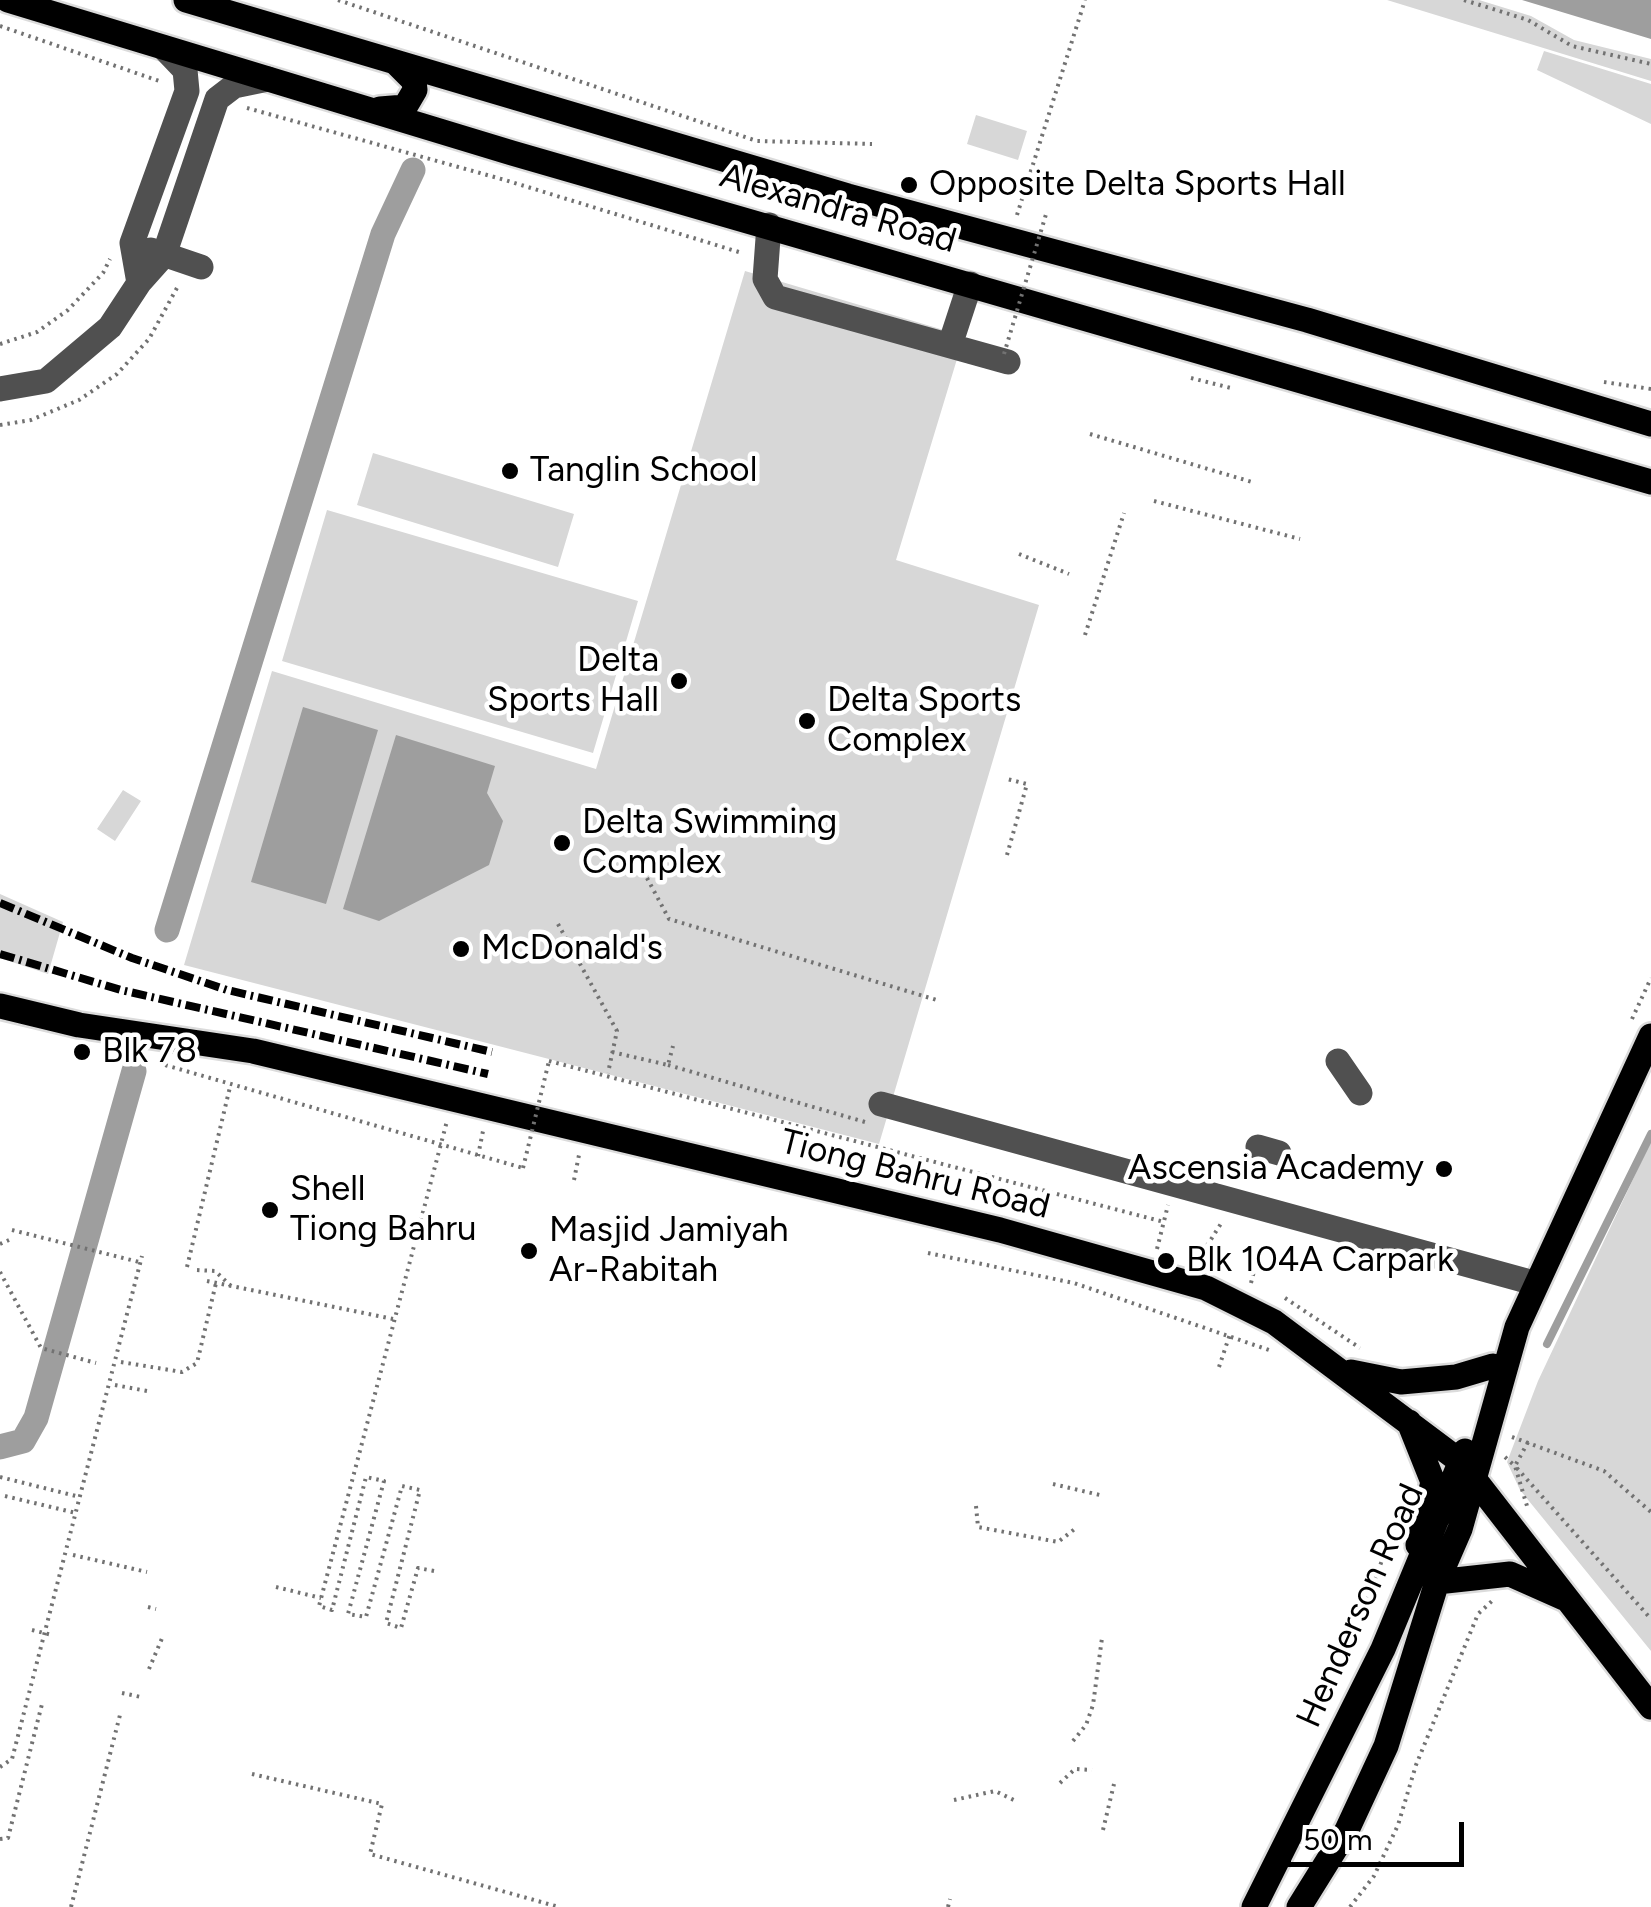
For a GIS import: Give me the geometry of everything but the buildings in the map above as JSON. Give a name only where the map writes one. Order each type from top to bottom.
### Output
[{"type":"main road","name":"Alexandra Road","points":[[8,0],[512,153],[769,224],[1651,482]]},
{"type":"main road","name":"Alexandra Road","points":[[193,1],[830,190],[1308,320],[1651,424]]},
{"type":"main road","points":[[375,109],[404,106],[414,90],[406,71],[392,60]]},
{"type":"main road","name":"Tiong Bahru Road","points":[[0,1006],[79,1025],[253,1051],[1154,1270],[1244,1304],[1341,1370],[1468,1470],[1651,1707]]},
{"type":"main road","name":"Henderson Road","points":[[1254,1907],[1384,1649],[1468,1470],[1534,1283],[1651,1036]]},
{"type":"main road","name":"Henderson Road","points":[[1299,1907],[1347,1830],[1386,1746],[1437,1582],[1493,1366],[1517,1328]]},
{"type":"main road","points":[[1341,1370],[1401,1382],[1456,1377],[1493,1366]]},
{"type":"main road","points":[[1384,1649],[1416,1553],[1433,1482],[1410,1422]]},
{"type":"main road","points":[[1437,1582],[1510,1574],[1572,1602]]},
{"type":"street","points":[[139,282],[132,244],[187,91],[185,70],[164,48]]},
{"type":"street","points":[[184,262],[217,100],[234,86],[268,79]]},
{"type":"street","points":[[769,224],[767,289],[775,296],[1006,358]]},
{"type":"street","points":[[132,244],[184,262]]},
{"type":"street","points":[[0,389],[46,381],[110,327],[139,282],[184,262]]},
{"type":"street","points":[[950,345],[970,284]]},
{"type":"street","points":[[1338,1061],[1360,1093]]},
{"type":"street","points":[[882,1104],[1030,1136],[1138,1165],[1236,1202],[1534,1283]]},
{"type":"path","points":[[338,0],[758,140],[872,144]]},
{"type":"path","points":[[1016,216],[1085,0]]},
{"type":"path","points":[[1464,0],[1528,20],[1572,46],[1651,64]]},
{"type":"path","points":[[0,26],[173,86]]},
{"type":"path","points":[[232,104],[506,180],[766,260]]},
{"type":"path","points":[[1006,358],[1047,211]]},
{"type":"path","points":[[0,425],[31,420],[79,400],[117,374],[149,340],[184,262]]},
{"type":"path","points":[[1090,434],[1252,482]]},
{"type":"path","points":[[1154,501],[1300,539]]},
{"type":"path","points":[[1086,635],[1124,513]]},
{"type":"path","points":[[1019,554],[1069,574]]},
{"type":"path","points":[[1006,855],[1027,784],[1008,779]]},
{"type":"path","points":[[646,878],[668,919],[940,1001]]},
{"type":"path","points":[[558,924],[617,1031],[607,1074]]},
{"type":"path","points":[[668,1065],[674,1046]]},
{"type":"path","points":[[612,1052],[874,1125],[882,1104]]},
{"type":"path","points":[[144,1059],[524,1168],[549,1061],[1164,1222]]},
{"type":"path","points":[[187,1267],[231,1085]]},
{"type":"path","points":[[434,1572],[418,1568],[401,1628],[386,1623],[420,1490],[402,1486],[366,1618],[348,1614],[384,1482],[366,1477],[332,1610],[318,1606],[452,1102]]},
{"type":"path","points":[[1204,1252],[1236,1202]]},
{"type":"path","points":[[1155,1258],[1167,1209]]},
{"type":"path","points":[[0,1767],[12,1759],[49,1635],[141,1259],[12,1230]]},
{"type":"path","points":[[0,1244],[9,1240]]},
{"type":"path","points":[[928,1253],[1074,1284],[1230,1334],[1276,1353]]},
{"type":"path","points":[[1252,1283],[1256,1263]]},
{"type":"path","points":[[197,1270],[215,1271],[232,1287]]},
{"type":"path","points":[[0,1272],[41,1348],[96,1363]]},
{"type":"path","points":[[206,1281],[393,1320]]},
{"type":"path","points":[[121,1362],[182,1372],[197,1362],[216,1283]]},
{"type":"path","points":[[1219,1367],[1230,1334]]},
{"type":"path","points":[[115,1385],[147,1391]]},
{"type":"path","points":[[1510,1437],[1604,1472],[1651,1512]]},
{"type":"path","points":[[1528,1442],[1515,1466],[1651,1619]]},
{"type":"path","points":[[1336,1686],[1399,1514],[1406,1472]]},
{"type":"path","points":[[0,1477],[80,1496]]},
{"type":"path","points":[[1053,1484],[1104,1496]]},
{"type":"path","points":[[5,1496],[76,1513]]},
{"type":"path","points":[[976,1506],[978,1526],[1058,1542],[1076,1528]]},
{"type":"path","points":[[72,1555],[147,1572]]},
{"type":"path","points":[[133,1581],[136,1570]]},
{"type":"path","points":[[276,1587],[321,1598]]},
{"type":"path","points":[[1350,1907],[1374,1876],[1398,1825],[1416,1765],[1478,1614],[1494,1599]]},
{"type":"path","points":[[148,1607],[156,1609]]},
{"type":"path","points":[[32,1630],[49,1635]]},
{"type":"path","points":[[149,1669],[163,1636]]},
{"type":"path","points":[[1073,1741],[1086,1725],[1094,1705],[1102,1638]]},
{"type":"path","points":[[122,1693],[141,1696]]},
{"type":"path","points":[[0,1839],[8,1838],[42,1704]]},
{"type":"path","points":[[71,1907],[122,1711]]},
{"type":"path","points":[[1060,1783],[1075,1769],[1092,1770]]},
{"type":"path","points":[[252,1774],[382,1804],[370,1854],[558,1907]]},
{"type":"path","points":[[1104,1830],[1114,1784]]},
{"type":"path","points":[[954,1800],[995,1790],[1018,1802]]},
{"type":"path","points":[[6,1803],[16,1809]]},
{"type":"path","points":[[948,1907],[950,1899]]},
{"type":"shaded area","points":[[1387,0],[1479,0],[1531,16],[1574,40],[1651,59],[1651,81]]},
{"type":"shaded area","points":[[1522,0],[1651,0],[1651,39]]},
{"type":"shaded area","points":[[1544,51],[1651,84],[1651,124],[1537,70]]},
{"type":"shaded area","points":[[976,115],[1027,131],[1018,160],[967,144]]},
{"type":"shaded area","name":"Delta Sports Complex","points":[[745,271],[964,336],[896,560],[1039,605],[879,1144],[184,965],[272,671],[596,769]]},
{"type":"shaded area","points":[[373,453],[574,514],[558,567],[357,505]]},
{"type":"shaded area","points":[[327,510],[638,601],[593,753],[282,661]]},
{"type":"shaded area","points":[[303,707],[378,730],[326,904],[251,882]]},
{"type":"shaded area","points":[[396,735],[495,766],[487,793],[503,821],[489,865],[379,921],[343,909]]},
{"type":"shaded area","points":[[123,790],[141,801],[115,841],[97,829]]},
{"type":"shaded area","points":[[0,894],[63,922],[48,974],[0,958]]},
{"type":"shaded area","points":[[1651,1141],[1651,1651],[1520,1490],[1507,1462],[1538,1381]]},
{"type":"waterway","points":[[167,930],[383,234],[413,170]]},
{"type":"waterway","points":[[0,1447],[23,1441],[36,1418],[134,1071]]},
{"type":"waterway","points":[[1547,1344],[1651,1134]]},
{"type":"railway","points":[[0,903],[132,958],[227,990],[492,1052]]},
{"type":"railway","points":[[0,954],[121,990],[488,1074]]},
{"type":"place","name":"Opposite Delta Sports Hall","points":[[909,185]]},
{"type":"place","name":"Tanglin School","points":[[510,471]]},
{"type":"place","name":"Delta Sports Hall","points":[[679,681]]},
{"type":"place","name":"Delta Sports Complex","points":[[807,721]]},
{"type":"place","name":"Delta Swimming Complex","points":[[562,843]]},
{"type":"place","name":"McDonald's","points":[[461,949]]},
{"type":"place","name":"Blk 78","points":[[82,1052]]},
{"type":"place","name":"Ascensia Academy","points":[[1444,1169]]},
{"type":"place","name":"Shell Tiong Bahru","points":[[270,1210]]},
{"type":"place","name":"Masjid Jamiyah Ar-Rabitah","points":[[529,1251]]},
{"type":"place","name":"Blk 104A Carpark","points":[[1166,1261]]}]
